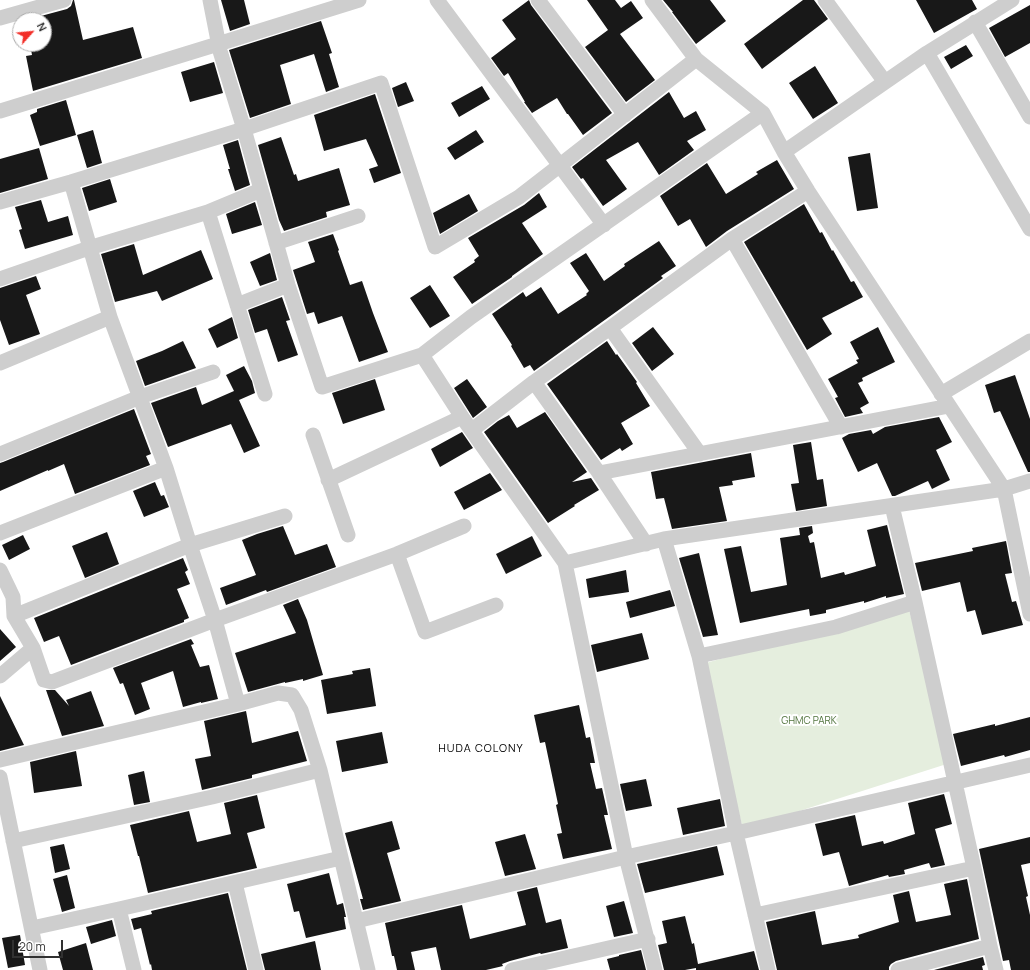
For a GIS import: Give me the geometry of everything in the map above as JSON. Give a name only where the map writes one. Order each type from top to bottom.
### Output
[{"type":"street","points":[[0,18],[64,0]]},
{"type":"street","points":[[210,0],[220,51],[244,128],[288,285],[322,386],[422,355],[471,317],[763,113]]},
{"type":"street","points":[[0,111],[359,0]]},
{"type":"street","points":[[437,0],[604,225]]},
{"type":"street","points":[[538,0],[625,115]]},
{"type":"street","points":[[652,0],[696,59],[763,113],[784,152],[808,191],[1004,489],[1030,614]]},
{"type":"street","points":[[824,0],[885,82]]},
{"type":"street","points":[[784,152],[927,53],[975,22],[995,4],[1012,0]]},
{"type":"street","points":[[975,22],[1030,117]]},
{"type":"street","points":[[927,53],[1030,229]]},
{"type":"street","points":[[0,202],[71,182],[244,128],[381,83],[435,247],[519,197],[696,59]]},
{"type":"street","points":[[71,182],[110,317],[166,468],[215,620],[238,704]]},
{"type":"street","points":[[0,279],[90,248],[208,212],[262,190]]},
{"type":"street","points":[[472,430],[534,382],[732,239],[808,191]]},
{"type":"street","points":[[208,212],[265,394]]},
{"type":"street","points":[[276,243],[358,216]]},
{"type":"street","points":[[732,239],[841,427]]},
{"type":"street","points":[[237,306],[288,285]]},
{"type":"street","points":[[0,363],[110,317]]},
{"type":"street","points":[[610,328],[700,454]]},
{"type":"street","points":[[941,394],[1030,341]]},
{"type":"street","points":[[422,355],[462,417],[565,563],[626,857],[655,970]]},
{"type":"street","points":[[0,454],[140,398],[213,372]]},
{"type":"street","points":[[534,382],[646,544]]},
{"type":"street","points":[[598,473],[950,406]]},
{"type":"street","points":[[328,480],[462,417]]},
{"type":"street","points":[[313,435],[348,535]]},
{"type":"street","points":[[0,533],[166,468]]},
{"type":"street","points":[[565,563],[664,539],[1004,489],[1030,481]]},
{"type":"street","points":[[892,506],[915,602],[996,970]]},
{"type":"street","points":[[14,616],[190,545],[285,516]]},
{"type":"street","points":[[0,570],[12,597],[14,616],[33,648],[44,680],[52,682],[215,620],[397,554],[464,526]]},
{"type":"street","points":[[664,539],[699,656],[736,833],[768,970]]},
{"type":"street","points":[[397,554],[425,632],[496,605]]},
{"type":"street","points":[[0,607],[12,597]]},
{"type":"street","points":[[699,656],[836,627],[915,602]]},
{"type":"street","points":[[0,676],[33,648]]},
{"type":"street","points":[[0,760],[238,704],[278,693],[292,695],[301,710],[320,770],[368,970]]},
{"type":"street","points":[[356,921],[626,857],[1030,765]]},
{"type":"street","points":[[9,838],[212,797],[320,770]]},
{"type":"street","points":[[0,777],[9,838],[32,928],[40,970]]},
{"type":"street","points":[[32,928],[341,858]]},
{"type":"street","points":[[755,915],[974,868]]},
{"type":"street","points":[[235,883],[256,970]]},
{"type":"street","points":[[119,909],[134,970]]},
{"type":"street","points":[[512,970],[648,939]]},
{"type":"street","points":[[898,970],[990,946]]},
{"type":"green space","name":"GHMC PARK","points":[[908,607],[953,762],[743,829],[702,664]]},
{"type":"building","points":[[74,0],[83,40],[133,27],[142,58],[33,91],[26,56],[32,55],[31,52],[52,52],[52,13],[67,9],[71,6]]},
{"type":"building","points":[[221,0],[244,0],[250,24],[230,31]]},
{"type":"building","points":[[529,0],[531,5],[612,113],[583,135],[557,98],[532,113],[524,102],[508,73],[504,76],[491,58],[516,39],[502,20]]},
{"type":"building","points":[[587,0],[615,0],[621,8],[631,1],[643,18],[620,34],[655,80],[626,102],[585,47],[608,30]]},
{"type":"building","points":[[663,0],[710,0],[726,21],[696,44]]},
{"type":"building","points":[[803,0],[814,0],[828,19],[762,69],[744,44]]},
{"type":"building","points":[[916,0],[972,0],[977,9],[934,33]]},
{"type":"building","points":[[1030,5],[1030,43],[1005,57],[989,28]]},
{"type":"building","points":[[321,21],[332,53],[329,54],[339,87],[326,92],[314,54],[280,65],[291,104],[250,118],[229,50]]},
{"type":"building","points":[[966,45],[973,56],[951,69],[944,57]]},
{"type":"building","points":[[214,62],[223,93],[190,102],[181,72]]},
{"type":"building","points":[[815,66],[838,103],[813,119],[789,83]]},
{"type":"building","points":[[406,82],[414,101],[398,107],[392,88]]},
{"type":"building","points":[[482,86],[490,99],[459,117],[451,103]]},
{"type":"building","points":[[669,92],[684,118],[696,111],[706,130],[687,141],[694,150],[659,175],[638,142],[606,160],[627,189],[603,206],[583,178],[581,179],[572,167]]},
{"type":"building","points":[[375,94],[401,173],[374,183],[369,169],[378,166],[366,139],[324,151],[314,115]]},
{"type":"building","points":[[66,100],[76,135],[40,146],[30,115],[37,112],[37,109]]},
{"type":"building","points":[[93,130],[102,163],[87,168],[77,135]]},
{"type":"building","points":[[476,130],[484,142],[455,160],[447,148]]},
{"type":"building","points":[[281,137],[294,175],[296,174],[298,181],[339,168],[350,205],[326,212],[327,217],[284,231],[279,220],[258,145]]},
{"type":"building","points":[[238,140],[250,185],[235,191],[228,169],[230,169],[223,145]]},
{"type":"building","points":[[39,148],[48,179],[0,193],[0,159]]},
{"type":"building","points":[[870,153],[878,208],[857,211],[848,157]]},
{"type":"building","points":[[777,160],[794,189],[727,231],[706,247],[690,219],[678,226],[660,196],[707,163],[726,194],[758,174],[756,172]]},
{"type":"building","points":[[110,179],[117,202],[89,211],[82,188]]},
{"type":"building","points":[[539,193],[547,207],[522,223],[543,254],[472,304],[453,277],[475,262],[474,260],[479,256],[468,238],[524,205]]},
{"type":"building","points":[[469,194],[478,211],[440,234],[433,213]]},
{"type":"building","points":[[41,200],[48,222],[68,216],[73,235],[25,249],[19,230],[22,229],[15,207]]},
{"type":"building","points":[[255,202],[262,225],[232,234],[226,214]]},
{"type":"building","points":[[804,204],[820,233],[822,232],[851,282],[854,281],[863,297],[822,318],[832,334],[807,350],[744,242]]},
{"type":"building","points":[[333,234],[350,285],[362,281],[388,352],[359,362],[342,316],[318,324],[314,312],[307,314],[293,270],[315,262],[308,242]]},
{"type":"building","points":[[659,241],[676,266],[661,276],[663,278],[534,371],[530,365],[524,368],[511,346],[512,345],[492,314],[523,292],[526,297],[541,287],[558,314],[587,295],[586,294],[589,291],[570,263],[586,253],[604,281],[625,266],[624,264]]},
{"type":"building","points":[[134,244],[143,275],[201,250],[213,279],[162,301],[157,291],[115,302],[101,254]]},
{"type":"building","points":[[270,253],[277,280],[260,286],[250,262]]},
{"type":"building","points":[[36,276],[41,289],[26,295],[40,334],[9,345],[0,320],[0,288]]},
{"type":"building","points":[[430,285],[450,316],[430,328],[410,298]]},
{"type":"building","points":[[282,297],[290,320],[286,321],[298,355],[278,362],[267,329],[255,333],[248,310]]},
{"type":"building","points":[[232,317],[238,338],[217,348],[208,329]]},
{"type":"building","points":[[653,327],[674,354],[652,371],[632,343]]},
{"type":"building","points":[[878,327],[895,362],[862,378],[863,381],[858,383],[869,403],[860,408],[863,413],[845,417],[835,398],[838,397],[828,379],[858,363],[856,360],[859,359],[850,342]]},
{"type":"building","points":[[183,341],[196,368],[145,386],[136,361]]},
{"type":"building","points":[[607,341],[637,382],[636,383],[650,406],[621,423],[633,444],[622,451],[620,448],[601,460],[547,384]]},
{"type":"building","points":[[244,366],[252,381],[255,393],[239,400],[260,446],[244,453],[231,424],[168,447],[151,403],[196,387],[202,405],[234,391],[226,375]]},
{"type":"building","points":[[1015,375],[1030,419],[1030,472],[1028,472],[1000,411],[994,413],[985,385]]},
{"type":"building","points":[[375,379],[385,410],[343,424],[332,393]]},
{"type":"building","points":[[467,379],[487,407],[473,418],[454,388]]},
{"type":"building","points":[[134,409],[151,454],[146,456],[150,465],[75,494],[64,464],[0,491],[0,463]]},
{"type":"building","points":[[545,412],[587,472],[572,482],[591,478],[599,490],[548,523],[484,432],[498,421],[509,415],[517,428]]},
{"type":"building","points":[[939,417],[952,442],[936,450],[950,480],[932,489],[928,481],[892,496],[877,463],[858,472],[842,438],[849,434],[871,430],[873,434],[885,427]]},
{"type":"building","points":[[462,432],[473,448],[440,467],[431,449]]},
{"type":"building","points":[[811,442],[817,480],[823,479],[827,506],[796,511],[791,484],[799,483],[793,445]]},
{"type":"building","points":[[751,453],[755,477],[732,481],[733,485],[719,487],[727,521],[672,529],[664,498],[656,499],[651,472]]},
{"type":"building","points":[[490,473],[502,490],[464,510],[454,492]]},
{"type":"building","points":[[155,482],[161,496],[164,495],[169,507],[144,517],[133,491]]},
{"type":"building","points":[[887,525],[904,594],[886,598],[886,596],[864,603],[864,601],[826,610],[826,613],[810,616],[809,609],[740,623],[724,549],[741,546],[751,592],[787,585],[780,538],[800,535],[799,528],[812,526],[813,533],[808,536],[810,543],[814,542],[821,578],[844,572],[845,575],[876,566],[867,530]]},
{"type":"building","points":[[283,526],[295,555],[327,544],[336,567],[226,605],[220,588],[256,575],[242,540]]},
{"type":"building","points":[[107,532],[119,564],[85,578],[72,546]]},
{"type":"building","points":[[23,535],[30,549],[9,560],[2,545]]},
{"type":"building","points":[[532,536],[542,556],[506,574],[496,554]]},
{"type":"building","points":[[1006,541],[1012,573],[1005,574],[1012,602],[1016,601],[1023,625],[982,635],[975,610],[967,612],[960,582],[922,591],[915,563],[973,551],[972,548]]},
{"type":"building","points":[[699,553],[718,635],[703,637],[679,558]]},
{"type":"building","points":[[183,558],[188,570],[185,572],[190,584],[177,589],[189,618],[184,620],[184,622],[71,665],[59,636],[44,642],[34,618]]},
{"type":"building","points":[[626,570],[629,592],[589,598],[586,579]]},
{"type":"building","points":[[670,590],[675,606],[630,618],[626,602]]},
{"type":"building","points":[[298,599],[307,620],[323,675],[303,681],[303,679],[285,682],[248,692],[235,653],[296,633],[283,605]]},
{"type":"building","points":[[0,629],[16,647],[0,661]]},
{"type":"building","points":[[642,633],[649,659],[597,672],[591,645]]},
{"type":"building","points":[[191,639],[194,644],[191,645],[200,667],[209,665],[218,699],[183,707],[173,671],[141,683],[150,709],[135,715],[123,683],[120,684],[113,668]]},
{"type":"building","points":[[370,668],[376,706],[327,714],[321,680],[353,674],[352,671]]},
{"type":"building","points":[[46,690],[55,690],[69,706],[66,700],[91,691],[104,726],[62,736]]},
{"type":"building","points":[[0,696],[24,745],[0,751]]},
{"type":"building","points":[[579,705],[586,738],[590,737],[595,763],[590,763],[596,789],[602,788],[608,815],[604,815],[612,849],[563,859],[557,834],[562,833],[556,805],[558,804],[545,742],[540,743],[534,715]]},
{"type":"building","points":[[246,711],[252,743],[298,731],[307,761],[252,775],[252,778],[202,790],[195,759],[211,756],[204,721]]},
{"type":"building","points":[[1030,717],[1030,750],[961,766],[953,734],[995,724],[995,726]]},
{"type":"building","points":[[382,732],[388,763],[342,772],[336,741]]},
{"type":"building","points":[[76,751],[82,786],[34,793],[30,762]]},
{"type":"building","points":[[144,771],[150,802],[134,805],[128,775]]},
{"type":"building","points":[[646,779],[652,806],[626,811],[620,784]]},
{"type":"building","points":[[944,794],[952,824],[935,829],[945,865],[931,868],[929,863],[904,870],[905,874],[889,877],[888,875],[849,886],[839,852],[823,856],[815,824],[855,815],[862,846],[883,841],[884,844],[915,834],[908,803]]},
{"type":"building","points":[[257,795],[265,828],[247,833],[257,868],[148,893],[130,825],[189,811],[197,842],[231,834],[224,803]]},
{"type":"building","points":[[720,799],[725,826],[683,835],[677,808]]},
{"type":"building","points":[[392,821],[400,849],[387,853],[401,901],[363,910],[360,899],[363,899],[345,833]]},
{"type":"building","points":[[525,834],[536,869],[505,876],[495,842]]},
{"type":"building","points":[[1030,837],[1030,863],[1021,865],[1028,896],[1026,897],[1030,915],[1030,970],[1011,970],[1009,960],[1003,961],[979,849]]},
{"type":"building","points":[[64,844],[70,869],[55,873],[50,847]]},
{"type":"building","points":[[717,846],[724,875],[645,893],[637,864]]},
{"type":"building","points":[[329,873],[337,905],[343,903],[346,917],[344,917],[346,929],[306,938],[299,911],[294,912],[287,884]]},
{"type":"building","points":[[67,875],[75,908],[62,912],[53,879]]},
{"type":"building","points":[[967,879],[979,939],[896,961],[891,964],[889,970],[777,970],[766,922],[815,911],[822,945],[859,938],[858,935],[899,922],[893,895],[909,891],[916,922],[951,915],[944,884]]},
{"type":"building","points":[[537,887],[546,923],[561,919],[568,948],[540,953],[510,961],[502,964],[503,966],[486,970],[441,970],[436,947],[411,952],[415,970],[397,970],[394,956],[392,956],[385,923],[462,905],[470,939],[526,925],[517,892]]},
{"type":"building","points":[[228,893],[247,970],[152,970],[141,928],[134,930],[131,919],[152,914],[151,911]]},
{"type":"building","points":[[624,901],[633,933],[614,937],[606,906]]},
{"type":"building","points":[[685,916],[692,944],[694,943],[698,964],[754,951],[759,970],[696,970],[696,968],[685,970],[664,970],[658,945],[667,943],[662,921]]},
{"type":"building","points":[[112,920],[116,936],[91,944],[86,927]]},
{"type":"building","points":[[20,935],[25,965],[8,968],[2,938]]},
{"type":"building","points":[[315,941],[321,970],[265,970],[261,954]]},
{"type":"building","points":[[86,943],[93,970],[63,970],[58,952]]},
{"type":"building","points":[[641,950],[646,970],[610,970],[607,959]]},
{"type":"building","points":[[983,957],[985,965],[982,966],[983,970],[934,970]]},
{"type":"district","name":"HUDA COLONY","points":[[481,749]]}]
